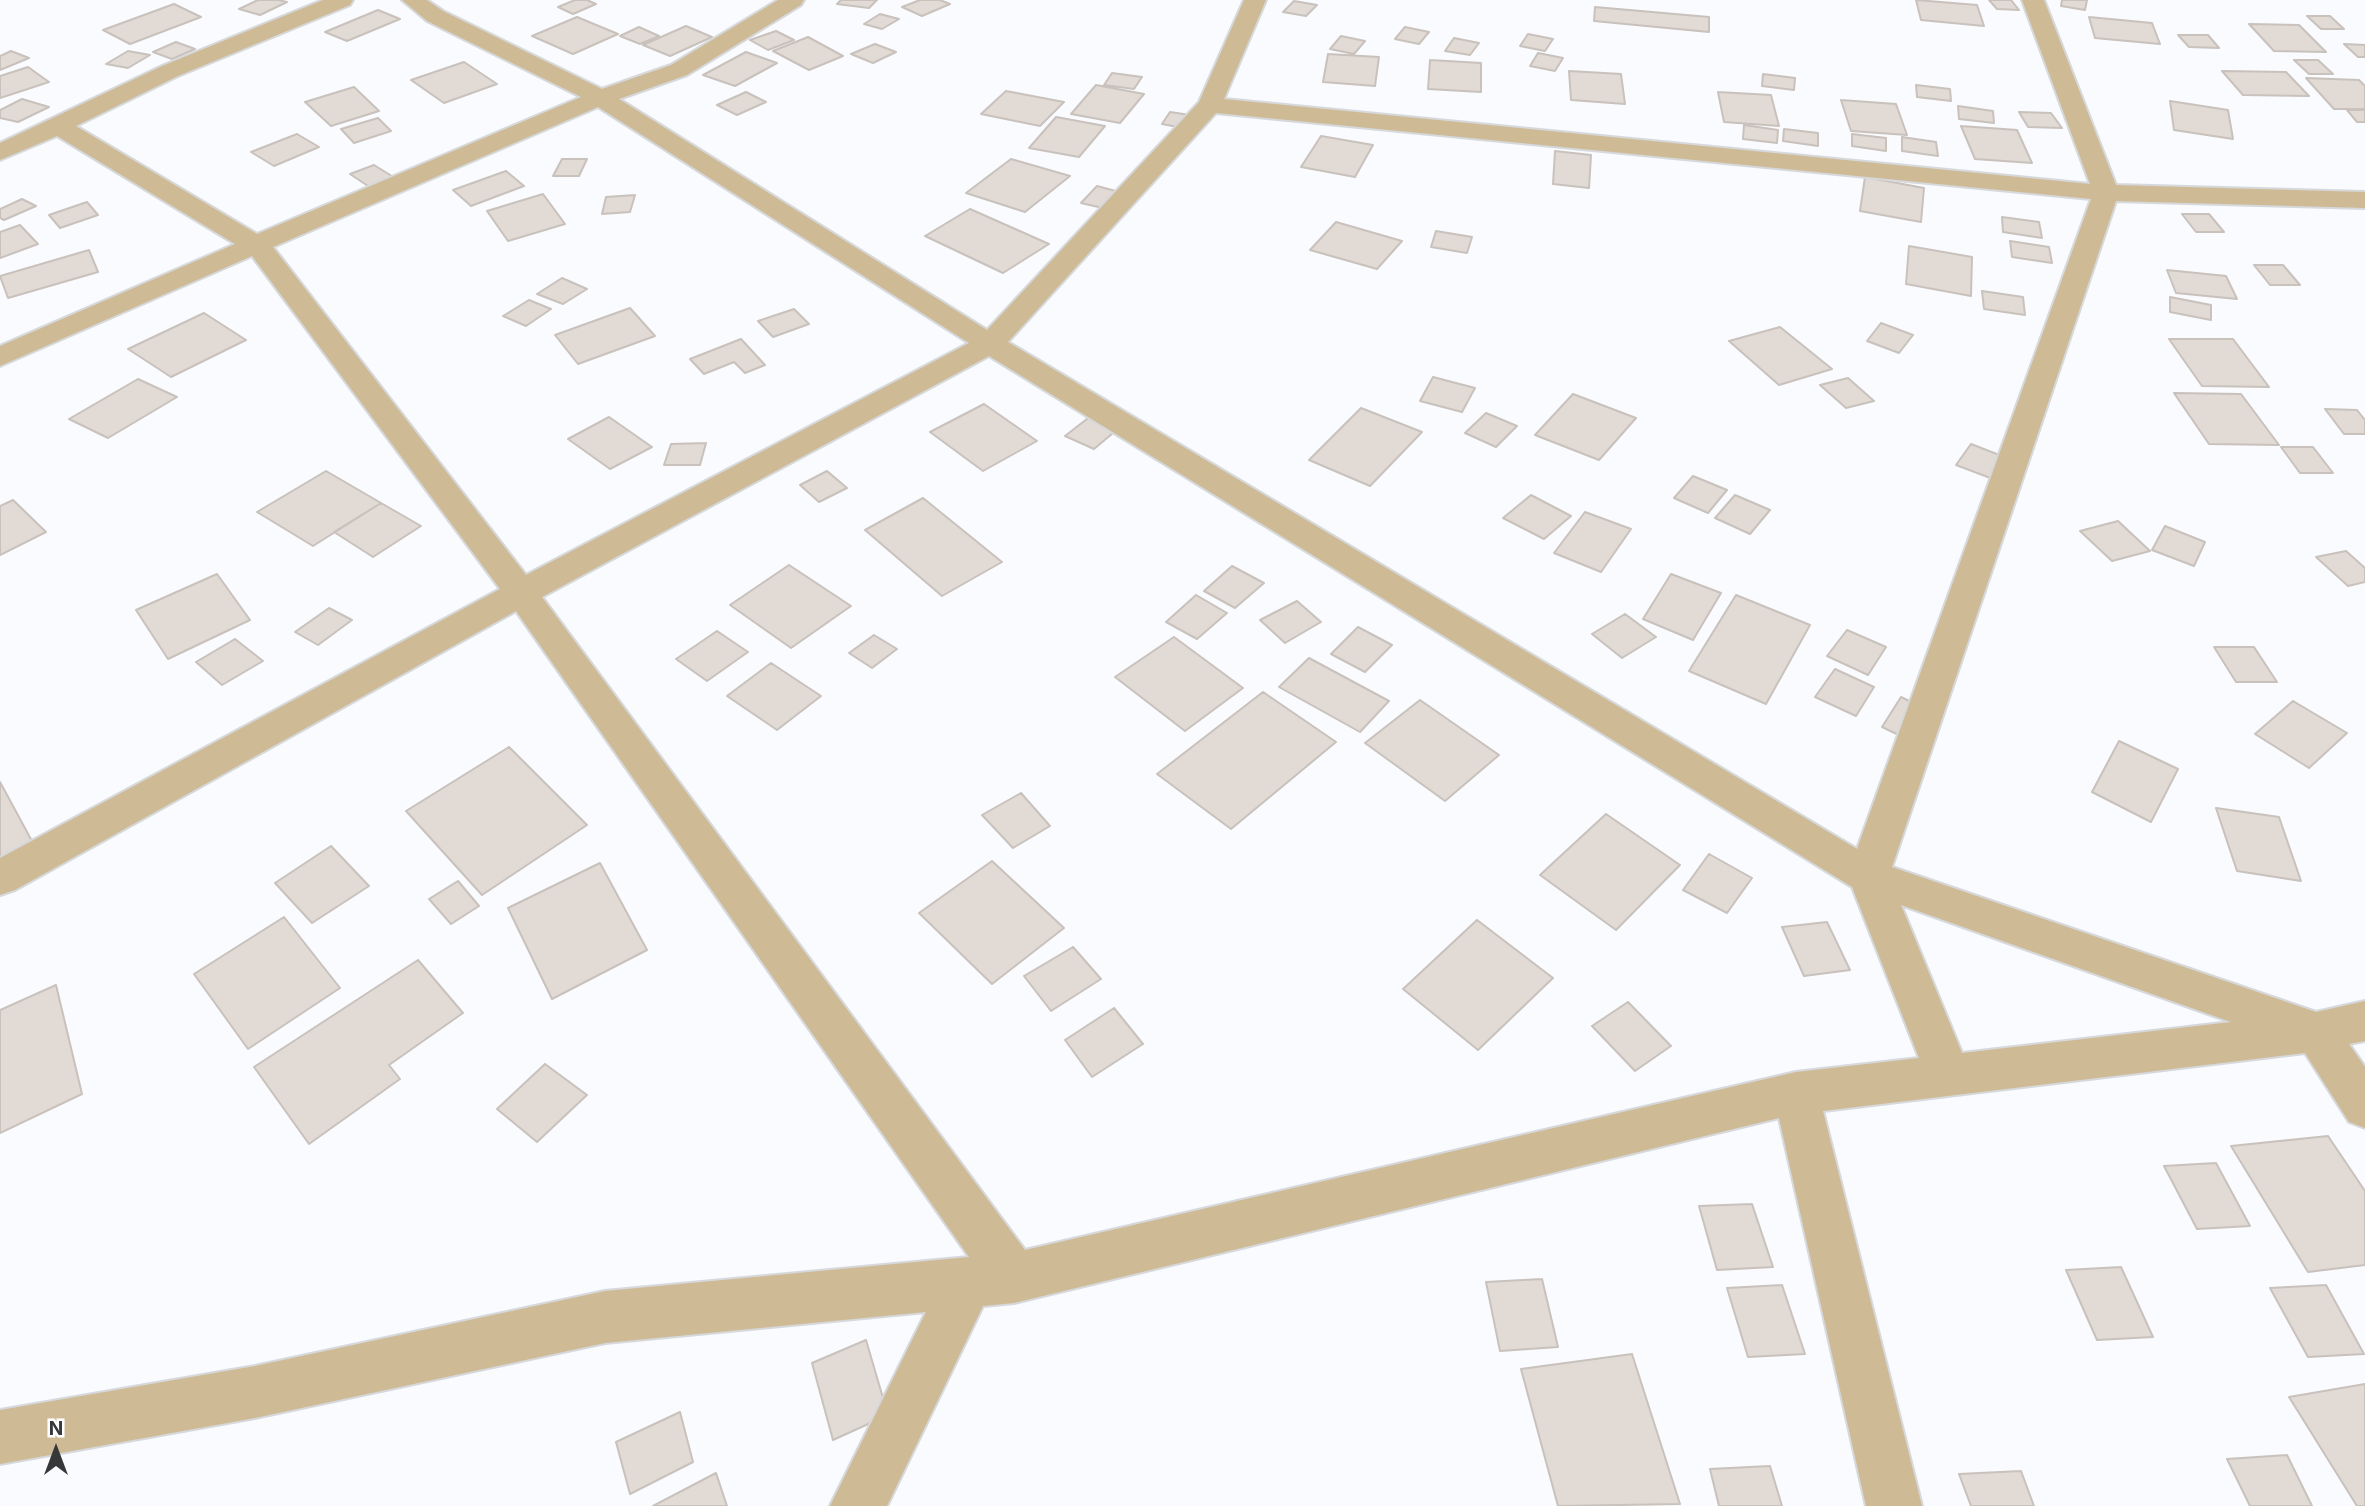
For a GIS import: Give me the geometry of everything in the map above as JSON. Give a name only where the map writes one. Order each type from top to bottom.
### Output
[{"type":"street","points":[[0,152],[58,127],[170,71],[342,0]]},
{"type":"street","points":[[413,0],[435,16],[556,74],[600,99],[990,344],[1868,876],[2316,1031],[2365,1107]]},
{"type":"street","points":[[0,357],[258,246],[380,190],[600,99],[679,70],[793,0]]},
{"type":"street","points":[[0,878],[521,593],[990,344],[1210,105],[1255,0]]},
{"type":"street","points":[[1949,1076],[1868,876],[2106,193],[2033,0]]},
{"type":"street","points":[[1210,105],[2106,193],[2365,200]]},
{"type":"street","points":[[58,127],[258,246],[521,593],[990,1281]]},
{"type":"street","points":[[0,1437],[255,1392],[605,1317],[990,1281],[1796,1093],[2316,1031],[2365,1021]]},
{"type":"street","points":[[1796,1093],[1894,1506]]},
{"type":"street","points":[[858,1506],[990,1281]]},
{"type":"building","points":[[258,0],[287,2],[260,15],[239,9]]},
{"type":"building","points":[[575,0],[587,0],[596,4],[573,14],[558,7]]},
{"type":"building","points":[[841,0],[877,0],[869,8],[837,4]]},
{"type":"building","points":[[920,0],[940,0],[950,4],[922,16],[902,7]]},
{"type":"building","points":[[1916,0],[1977,5],[1984,26],[1921,20]]},
{"type":"building","points":[[1989,0],[2011,0],[2019,10],[1997,9]]},
{"type":"building","points":[[2062,0],[2087,0],[2085,10],[2061,6]]},
{"type":"building","points":[[1294,1],[1317,5],[1306,16],[1283,12]]},
{"type":"building","points":[[174,4],[201,17],[130,44],[103,30]]},
{"type":"building","points":[[1595,7],[1709,17],[1709,32],[1594,21]]},
{"type":"building","points":[[378,10],[400,19],[347,41],[325,32]]},
{"type":"building","points":[[880,14],[899,19],[882,29],[864,24]]},
{"type":"building","points":[[2307,16],[2330,16],[2344,29],[2321,29]]},
{"type":"building","points":[[577,17],[618,34],[573,54],[532,36]]},
{"type":"building","points":[[2089,17],[2152,23],[2160,44],[2095,38]]},
{"type":"building","points":[[2249,24],[2299,25],[2326,52],[2274,51]]},
{"type":"building","points":[[686,26],[712,37],[670,56],[643,45]]},
{"type":"building","points":[[639,27],[659,36],[640,44],[620,36]]},
{"type":"building","points":[[1405,27],[1429,32],[1419,44],[1395,39]]},
{"type":"building","points":[[776,31],[794,40],[768,50],[750,40]]},
{"type":"building","points":[[1528,34],[1553,39],[1545,51],[1520,46]]},
{"type":"building","points":[[2178,35],[2208,35],[2219,48],[2189,47]]},
{"type":"building","points":[[1341,36],[1365,41],[1354,54],[1330,49]]},
{"type":"building","points":[[808,37],[843,56],[809,70],[773,51]]},
{"type":"building","points":[[1454,38],[1479,43],[1470,55],[1445,51]]},
{"type":"building","points":[[176,42],[195,49],[172,59],[153,52]]},
{"type":"building","points":[[875,44],[896,52],[873,63],[851,54]]},
{"type":"building","points":[[2344,44],[2365,45],[2365,57],[2358,57]]},
{"type":"building","points":[[11,51],[29,58],[0,70],[0,56]]},
{"type":"building","points":[[128,51],[150,55],[128,68],[106,64]]},
{"type":"building","points":[[746,52],[777,63],[735,86],[703,75]]},
{"type":"building","points":[[1538,53],[1563,58],[1555,71],[1530,66]]},
{"type":"building","points":[[1328,54],[1379,57],[1375,86],[1323,82]]},
{"type":"building","points":[[1430,60],[1481,63],[1481,92],[1428,89]]},
{"type":"building","points":[[2294,60],[2318,60],[2333,74],[2309,74]]},
{"type":"building","points":[[464,62],[497,84],[444,103],[411,80]]},
{"type":"building","points":[[28,67],[49,82],[0,98],[0,76]]},
{"type":"building","points":[[1569,71],[1621,74],[1625,104],[1571,100]]},
{"type":"building","points":[[2222,71],[2286,72],[2309,96],[2243,95]]},
{"type":"building","points":[[1112,73],[1142,77],[1134,89],[1104,85]]},
{"type":"building","points":[[1763,74],[1795,78],[1794,90],[1762,86]]},
{"type":"building","points":[[2306,78],[2359,80],[2365,86],[2365,109],[2334,109]]},
{"type":"building","points":[[1096,85],[1144,94],[1120,123],[1071,114]]},
{"type":"building","points":[[1916,85],[1950,89],[1951,101],[1917,97]]},
{"type":"building","points":[[354,87],[379,111],[331,126],[305,102]]},
{"type":"building","points":[[1006,91],[1064,102],[1040,126],[981,114]]},
{"type":"building","points":[[746,92],[766,102],[737,115],[717,105]]},
{"type":"building","points":[[1718,92],[1771,95],[1779,126],[1724,122]]},
{"type":"building","points":[[22,99],[49,107],[18,122],[0,118],[0,110]]},
{"type":"building","points":[[1841,100],[1896,104],[1907,135],[1851,131]]},
{"type":"building","points":[[2170,101],[2228,110],[2233,139],[2174,130]]},
{"type":"building","points":[[1958,106],[1993,111],[1994,123],[1959,119]]},
{"type":"building","points":[[2347,110],[2365,110],[2365,122],[2357,122]]},
{"type":"building","points":[[1170,112],[1190,115],[1183,128],[1162,124]]},
{"type":"building","points":[[2019,112],[2051,113],[2062,128],[2028,127]]},
{"type":"building","points":[[1056,117],[1105,126],[1079,157],[1029,148]]},
{"type":"building","points":[[378,118],[391,131],[354,143],[341,129]]},
{"type":"building","points":[[1744,125],[1778,130],[1777,143],[1743,139]]},
{"type":"building","points":[[1961,126],[2017,130],[2032,163],[1975,159]]},
{"type":"building","points":[[1784,129],[1818,133],[1818,146],[1783,141]]},
{"type":"building","points":[[297,134],[319,147],[274,166],[251,152]]},
{"type":"building","points":[[1852,134],[1886,138],[1886,151],[1852,146]]},
{"type":"building","points":[[1321,136],[1373,145],[1355,177],[1301,167]]},
{"type":"building","points":[[1902,137],[1936,142],[1938,156],[1902,151]]},
{"type":"building","points":[[1555,151],[1591,155],[1589,188],[1553,184]]},
{"type":"building","points":[[562,159],[587,159],[579,176],[553,176]]},
{"type":"building","points":[[1011,159],[1070,176],[1025,212],[966,193]]},
{"type":"building","points":[[374,165],[395,178],[371,188],[350,174]]},
{"type":"building","points":[[506,171],[524,186],[471,206],[453,190]]},
{"type":"building","points":[[1865,177],[1924,188],[1921,222],[1860,211]]},
{"type":"building","points":[[1097,186],[1123,193],[1107,209],[1081,203]]},
{"type":"building","points":[[543,194],[565,224],[508,241],[487,211]]},
{"type":"building","points":[[635,195],[630,212],[602,214],[606,197]]},
{"type":"building","points":[[22,199],[36,206],[4,220],[0,218],[0,209]]},
{"type":"building","points":[[87,202],[98,215],[60,228],[49,215]]},
{"type":"building","points":[[970,209],[1049,244],[1003,273],[925,236]]},
{"type":"building","points":[[2182,214],[2209,214],[2224,232],[2196,232]]},
{"type":"building","points":[[2002,217],[2039,222],[2042,238],[2003,232]]},
{"type":"building","points":[[1336,222],[1402,241],[1377,269],[1310,250]]},
{"type":"building","points":[[20,225],[38,244],[0,258],[0,232]]},
{"type":"building","points":[[1436,231],[1472,237],[1467,253],[1431,247]]},
{"type":"building","points":[[2010,241],[2049,247],[2052,263],[2012,257]]},
{"type":"building","points":[[1909,246],[1972,257],[1971,296],[1906,284]]},
{"type":"building","points":[[89,250],[98,272],[8,298],[0,276]]},
{"type":"building","points":[[2254,265],[2283,265],[2300,285],[2270,285]]},
{"type":"building","points":[[2167,270],[2226,276],[2237,299],[2176,293]]},
{"type":"building","points":[[562,278],[587,289],[563,304],[537,294]]},
{"type":"building","points":[[1982,291],[2023,297],[2025,315],[1984,309]]},
{"type":"building","points":[[2170,297],[2211,305],[2211,320],[2170,312]]},
{"type":"building","points":[[529,300],[551,309],[526,326],[503,316]]},
{"type":"building","points":[[630,308],[655,336],[578,364],[555,335]]},
{"type":"building","points":[[794,309],[809,324],[773,337],[758,321]]},
{"type":"building","points":[[204,313],[246,340],[171,377],[128,349]]},
{"type":"building","points":[[1881,323],[1913,335],[1899,353],[1867,341]]},
{"type":"building","points":[[1780,327],[1832,369],[1779,385],[1729,341]]},
{"type":"building","points":[[741,339],[765,365],[745,373],[734,362],[704,374],[690,359]]},
{"type":"building","points":[[2169,339],[2233,339],[2269,387],[2202,386]]},
{"type":"building","points":[[1433,377],[1475,388],[1462,412],[1420,401]]},
{"type":"building","points":[[1848,378],[1874,401],[1846,408],[1820,385]]},
{"type":"building","points":[[138,379],[177,397],[108,438],[69,419]]},
{"type":"building","points":[[2174,393],[2241,394],[2279,445],[2209,444]]},
{"type":"building","points":[[1573,394],[1636,418],[1599,460],[1535,435]]},
{"type":"building","points":[[984,404],[1037,441],[983,471],[930,432]]},
{"type":"building","points":[[1361,408],[1422,432],[1370,486],[1309,460]]},
{"type":"building","points":[[2325,409],[2357,410],[2365,420],[2365,434],[2344,434]]},
{"type":"building","points":[[1486,413],[1517,426],[1496,447],[1465,433]]},
{"type":"building","points":[[1092,415],[1119,428],[1094,449],[1065,436]]},
{"type":"building","points":[[609,417],[652,447],[610,469],[568,439]]},
{"type":"building","points":[[706,443],[700,465],[664,465],[671,444]]},
{"type":"building","points":[[1971,444],[2007,458],[1993,479],[1956,465]]},
{"type":"building","points":[[2281,447],[2313,447],[2333,473],[2300,473]]},
{"type":"building","points":[[326,471],[381,503],[313,546],[257,512]]},
{"type":"building","points":[[827,471],[847,488],[819,502],[800,485]]},
{"type":"building","points":[[1693,476],[1727,490],[1708,513],[1674,498]]},
{"type":"building","points":[[1531,495],[1571,516],[1544,539],[1503,518]]},
{"type":"building","points":[[1735,495],[1770,510],[1750,534],[1715,518]]},
{"type":"building","points":[[923,498],[1002,562],[942,596],[865,530]]},
{"type":"building","points":[[13,500],[46,532],[0,555],[0,506]]},
{"type":"building","points":[[381,503],[421,526],[373,557],[334,532]]},
{"type":"building","points":[[1585,512],[1631,529],[1601,572],[1554,553]]},
{"type":"building","points":[[2118,521],[2150,551],[2112,561],[2080,531]]},
{"type":"building","points":[[2165,526],[2205,542],[2194,566],[2152,550]]},
{"type":"building","points":[[2346,551],[2365,568],[2365,582],[2348,586],[2316,557]]},
{"type":"building","points":[[789,565],[851,606],[791,648],[730,605]]},
{"type":"building","points":[[1232,566],[1264,583],[1235,608],[1204,591]]},
{"type":"building","points":[[217,574],[250,620],[168,659],[136,610]]},
{"type":"building","points":[[1671,574],[1721,593],[1693,640],[1643,619]]},
{"type":"building","points":[[1196,595],[1227,613],[1197,639],[1166,622]]},
{"type":"building","points":[[1736,595],[1810,625],[1766,704],[1689,671]]},
{"type":"building","points":[[1297,601],[1321,622],[1285,643],[1260,620]]},
{"type":"building","points":[[329,608],[352,620],[318,645],[295,632]]},
{"type":"building","points":[[1625,614],[1656,637],[1622,658],[1592,634]]},
{"type":"building","points":[[1358,627],[1392,645],[1365,672],[1331,654]]},
{"type":"building","points":[[1847,630],[1886,647],[1868,675],[1827,656]]},
{"type":"building","points":[[717,631],[748,652],[707,681],[676,659]]},
{"type":"building","points":[[874,635],[897,649],[872,668],[849,653]]},
{"type":"building","points":[[1174,637],[1243,688],[1185,731],[1115,677]]},
{"type":"building","points":[[235,639],[263,661],[222,685],[196,662]]},
{"type":"building","points":[[2214,647],[2254,647],[2277,682],[2236,682]]},
{"type":"building","points":[[1309,658],[1389,701],[1360,732],[1279,687]]},
{"type":"building","points":[[771,663],[821,696],[777,730],[727,696]]},
{"type":"building","points":[[1835,669],[1874,687],[1856,716],[1815,697]]},
{"type":"building","points":[[1263,692],[1336,742],[1231,829],[1157,774]]},
{"type":"building","points":[[1901,697],[1942,717],[1924,747],[1882,727]]},
{"type":"building","points":[[1420,700],[1499,755],[1445,801],[1365,743]]},
{"type":"building","points":[[2293,701],[2347,733],[2309,768],[2255,734]]},
{"type":"building","points":[[2119,741],[2178,769],[2151,822],[2092,792]]},
{"type":"building","points":[[509,747],[587,825],[482,895],[406,811]]},
{"type":"building","points":[[0,782],[33,843],[0,860]]},
{"type":"building","points":[[1021,793],[1050,826],[1013,848],[982,815]]},
{"type":"building","points":[[2216,808],[2279,817],[2301,881],[2237,871]]},
{"type":"building","points":[[1606,814],[1680,865],[1616,930],[1540,875]]},
{"type":"building","points":[[331,846],[369,886],[312,923],[275,883]]},
{"type":"building","points":[[1709,854],[1752,878],[1727,913],[1683,890]]},
{"type":"building","points":[[992,861],[1064,928],[992,984],[919,913]]},
{"type":"building","points":[[600,863],[647,950],[552,999],[508,908]]},
{"type":"building","points":[[458,881],[479,906],[451,924],[429,899]]},
{"type":"building","points":[[284,917],[340,988],[248,1049],[194,974]]},
{"type":"building","points":[[1477,920],[1553,978],[1478,1050],[1403,989]]},
{"type":"building","points":[[1827,922],[1850,970],[1804,976],[1782,927]]},
{"type":"building","points":[[1073,947],[1101,979],[1051,1011],[1024,976]]},
{"type":"building","points":[[418,960],[463,1013],[389,1065],[400,1079],[309,1144],[254,1067]]},
{"type":"building","points":[[56,985],[82,1094],[0,1133],[0,1010]]},
{"type":"building","points":[[1628,1002],[1671,1046],[1635,1071],[1592,1026]]},
{"type":"building","points":[[1114,1008],[1143,1044],[1092,1077],[1065,1040]]},
{"type":"building","points":[[545,1064],[587,1095],[537,1142],[497,1109]]},
{"type":"building","points":[[2328,1136],[2365,1191],[2365,1265],[2308,1272],[2231,1146]]},
{"type":"building","points":[[2216,1163],[2250,1226],[2197,1229],[2164,1166]]},
{"type":"building","points":[[1752,1204],[1773,1267],[1717,1270],[1699,1206]]},
{"type":"building","points":[[2121,1267],[2153,1337],[2097,1340],[2066,1270]]},
{"type":"building","points":[[1542,1279],[1558,1347],[1500,1351],[1486,1282]]},
{"type":"building","points":[[1782,1285],[1805,1354],[1748,1357],[1727,1288]]},
{"type":"building","points":[[2326,1285],[2364,1354],[2308,1357],[2270,1288]]},
{"type":"building","points":[[866,1340],[888,1415],[833,1440],[812,1363]]},
{"type":"building","points":[[1632,1354],[1680,1504],[1558,1506],[1521,1369]]},
{"type":"building","points":[[2365,1384],[2365,1506],[2357,1506],[2289,1397]]},
{"type":"building","points":[[680,1412],[693,1462],[630,1494],[616,1442]]},
{"type":"building","points":[[2287,1455],[2312,1506],[2250,1506],[2227,1459]]},
{"type":"building","points":[[1770,1466],[1782,1506],[1719,1506],[1710,1469]]},
{"type":"building","points":[[2021,1471],[2034,1506],[1971,1506],[1959,1474]]},
{"type":"building","points":[[716,1473],[727,1506],[653,1506]]}]
